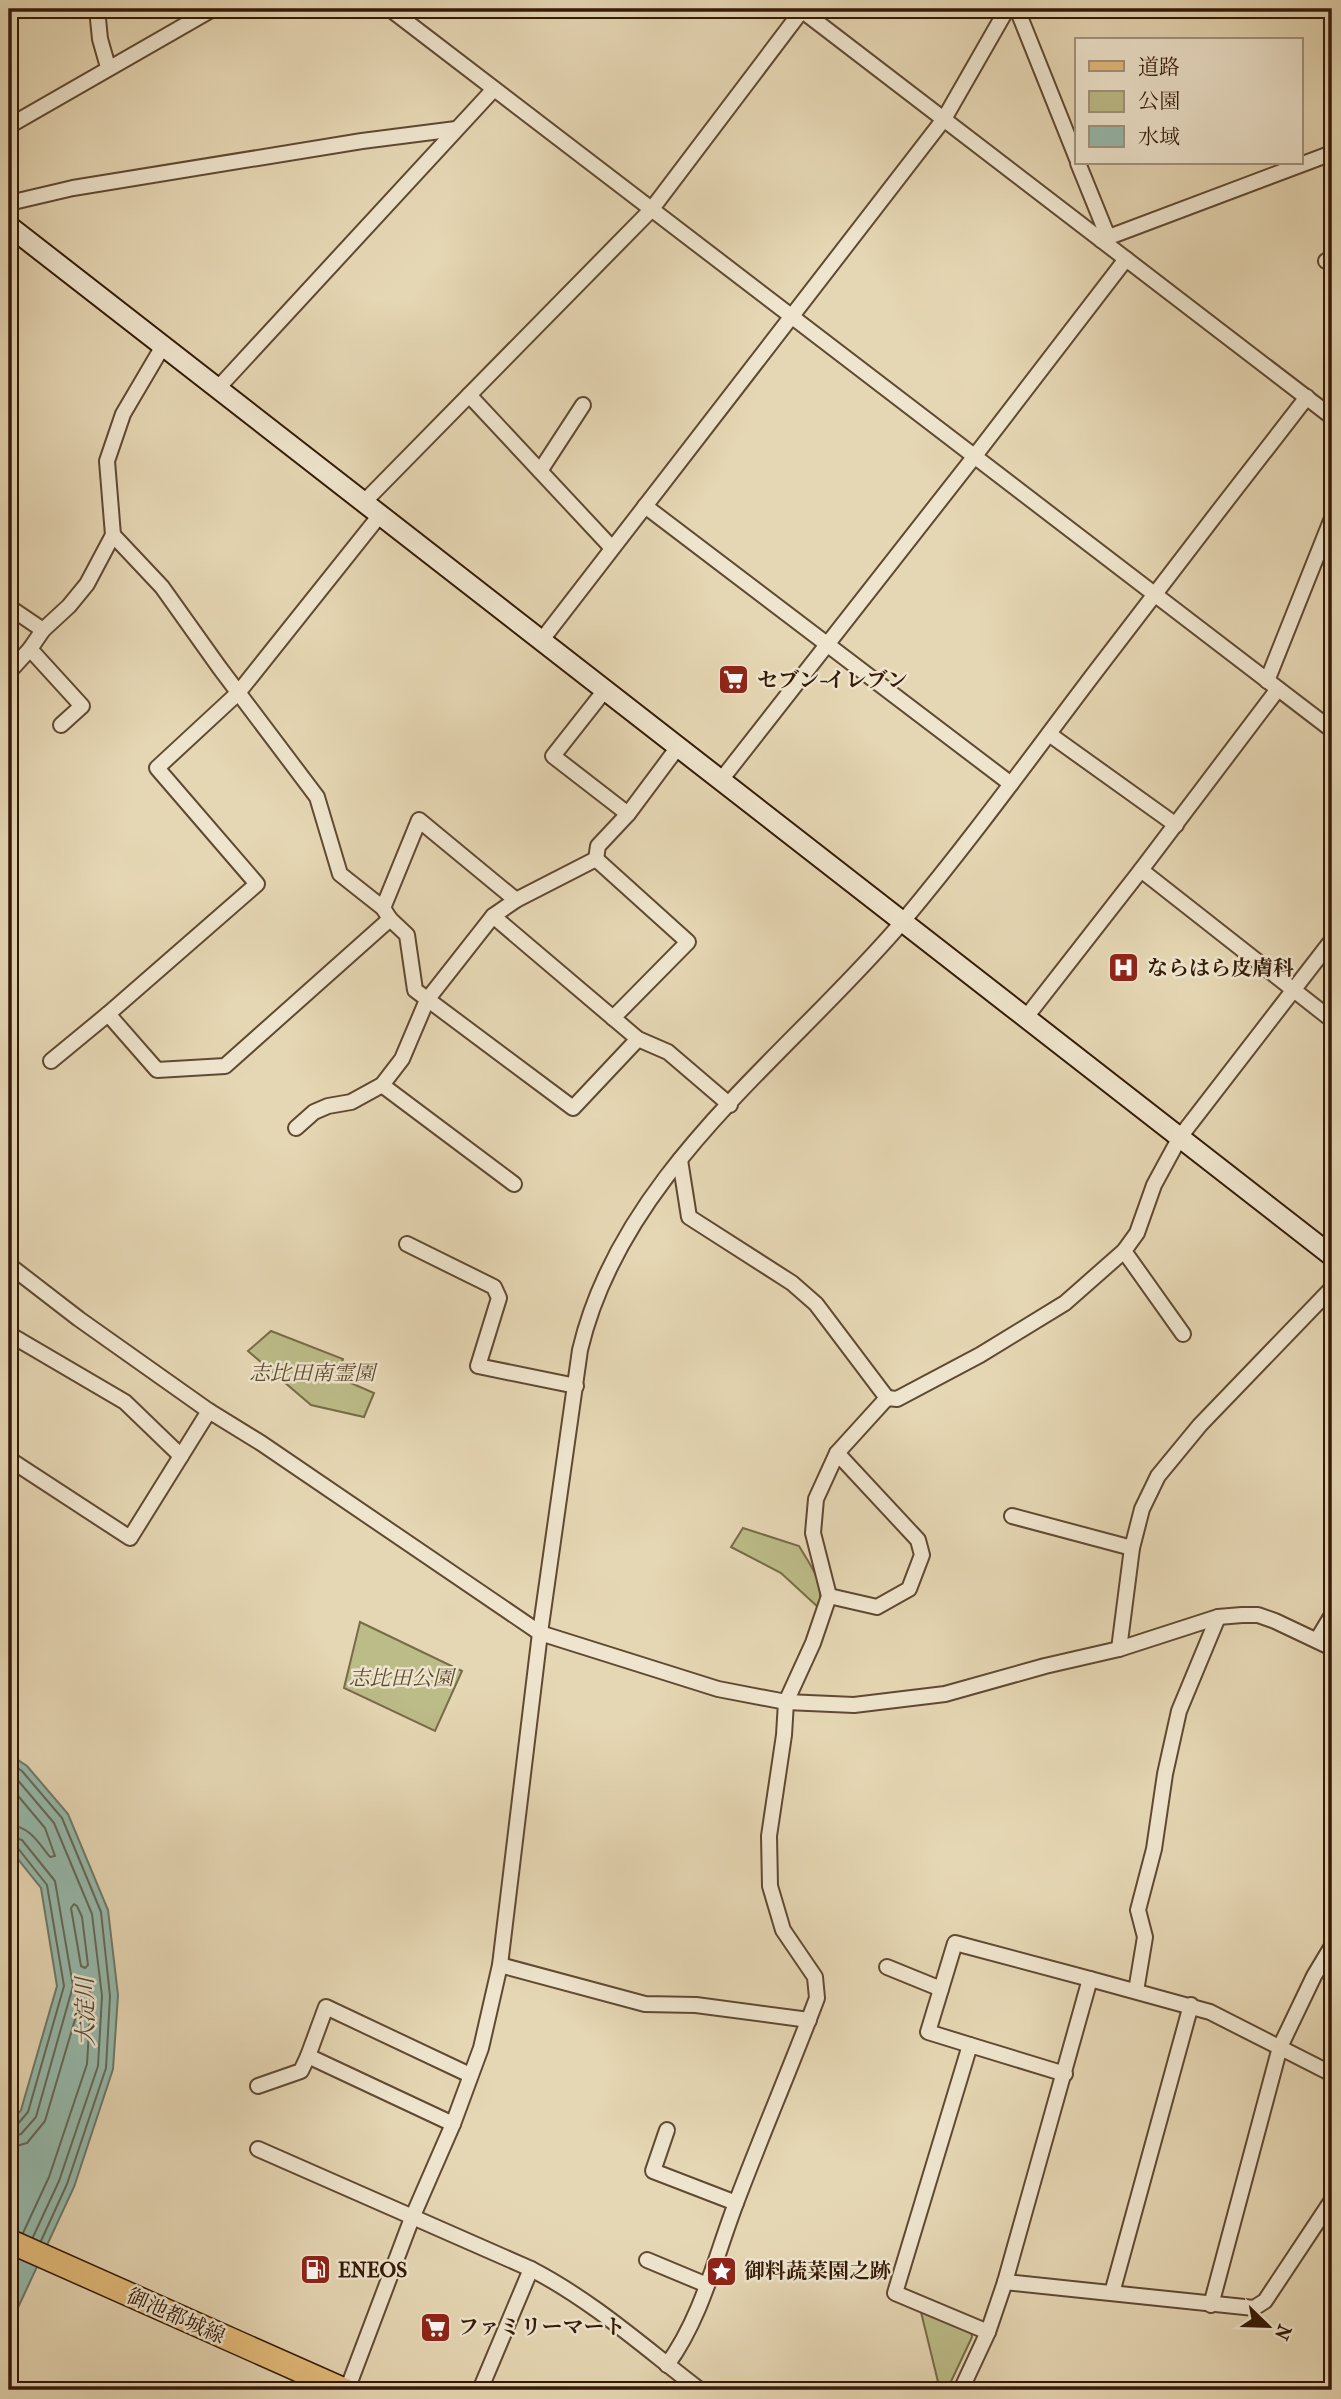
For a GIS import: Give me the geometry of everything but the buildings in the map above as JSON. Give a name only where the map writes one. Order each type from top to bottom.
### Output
[{"type":"main road","name":"御池都城線","points":[[9,2241],[345,2390]]},
{"type":"street","points":[[97,9],[100,39],[108,67]]},
{"type":"street","points":[[9,125],[213,9]]},
{"type":"street","points":[[390,9],[1332,730]]},
{"type":"street","points":[[405,20],[416,9]]},
{"type":"street","points":[[364,502],[651,210],[802,9],[1104,239],[1126,259],[1332,418]]},
{"type":"street","points":[[541,641],[944,119],[1007,9]]},
{"type":"street","points":[[1017,9],[1075,156]]},
{"type":"street","points":[[218,388],[494,89]]},
{"type":"street","points":[[9,203],[73,188],[362,141],[456,129]]},
{"type":"street","points":[[1104,239],[1332,153]]},
{"type":"street","points":[[1078,164],[1104,239]]},
{"type":"street","points":[[9,226],[1332,1256]]},
{"type":"street","points":[[721,780],[829,645],[1126,259]]},
{"type":"street","points":[[9,673],[43,630],[69,607],[87,584],[113,535],[107,461],[123,414],[163,346]]},
{"type":"street","points":[[469,395],[612,548]]},
{"type":"street","points":[[345,2390],[481,2048],[500,1965],[540,1633],[580,1350],[588,1316],[601,1283],[638,1216],[680,1160],[903,921],[1307,397]]},
{"type":"street","points":[[540,471],[583,405]]},
{"type":"street","points":[[645,506],[1011,784]]},
{"type":"street","points":[[51,1061],[257,884],[157,768],[238,692],[380,515]]},
{"type":"street","points":[[1027,1016],[1176,825],[1273,685],[1332,518]]},
{"type":"street","points":[[113,535],[162,587],[317,797],[340,874],[407,934],[415,990],[573,1108],[638,1039]]},
{"type":"street","points":[[9,607],[43,630]]},
{"type":"street","points":[[30,649],[82,706],[61,725]]},
{"type":"street","points":[[605,690],[553,756],[628,814]]},
{"type":"street","points":[[1049,734],[1176,825]]},
{"type":"street","points":[[596,859],[598,846],[628,814],[678,747]]},
{"type":"street","points":[[108,1014],[157,1070],[225,1066],[386,913],[419,820],[516,900]]},
{"type":"street","points":[[296,1128],[314,1112],[328,1106],[351,1102],[382,1084],[402,1059],[427,1000],[493,916],[516,900],[596,859]]},
{"type":"street","points":[[596,859],[688,942],[613,1017]]},
{"type":"street","points":[[1141,870],[1332,1020]]},
{"type":"street","points":[[493,916],[638,1039],[668,1052],[730,1105]]},
{"type":"street","points":[[680,1160],[689,1217],[800,1290],[816,1304],[887,1398],[897,1399],[981,1355],[1065,1303],[1124,1251],[1137,1233],[1153,1185],[1180,1137],[1332,940]]},
{"type":"street","points":[[382,1084],[514,1184]]},
{"type":"street","points":[[407,1244],[494,1287],[499,1298],[478,1366],[576,1386]]},
{"type":"street","points":[[1124,1251],[1183,1334]]},
{"type":"street","points":[[9,1265],[79,1319],[209,1411],[261,1443],[540,1633],[718,1689],[786,1702],[854,1705],[945,1694],[1119,1649],[1218,1617],[1258,1615],[1332,1648]]},
{"type":"street","points":[[1119,1649],[1132,1548],[1142,1509],[1158,1476],[1200,1425],[1332,1288]]},
{"type":"street","points":[[9,1334],[125,1402],[180,1456]]},
{"type":"street","points":[[667,2365],[684,2341],[707,2285],[736,2203],[817,1998],[814,1977],[783,1930],[770,1886],[769,1836],[784,1735],[786,1702],[813,1643],[829,1596],[813,1533],[816,1499],[837,1453],[887,1398]]},
{"type":"street","points":[[9,1459],[130,1538],[209,1411]]},
{"type":"street","points":[[829,1596],[877,1607],[909,1589],[922,1555],[918,1540],[837,1453]]},
{"type":"street","points":[[1012,1516],[1132,1548]]},
{"type":"street","points":[[1317,1640],[1332,1615]]},
{"type":"street","points":[[1136,1991],[1145,1937],[1139,1910],[1154,1849],[1176,1724],[1218,1617]]},
{"type":"street","points":[[1065,2074],[928,2032],[955,1943],[1210,2012],[1332,2074]]},
{"type":"street","points":[[1211,2305],[1280,2047],[1314,1976],[1331,1951]]},
{"type":"street","points":[[500,1965],[645,2004],[696,2005],[809,2021]]},
{"type":"street","points":[[887,1967],[941,1989]]},
{"type":"street","points":[[961,2390],[988,2332],[1005,2282],[1090,1979]]},
{"type":"street","points":[[1112,2293],[1191,2006]]},
{"type":"street","points":[[258,2086],[301,2071],[326,2007],[470,2075]]},
{"type":"street","points":[[970,2045],[895,2293],[988,2332]]},
{"type":"street","points":[[308,2056],[453,2124]]},
{"type":"street","points":[[667,2130],[653,2171],[736,2203]]},
{"type":"street","points":[[258,2149],[559,2283],[700,2390]]},
{"type":"street","points":[[1005,2282],[1254,2308],[1265,2301],[1332,2200]]},
{"type":"street","points":[[647,2260],[707,2285]]},
{"type":"street","points":[[480,2390],[531,2269]]},
{"type":"green space","name":"志比田南霊園","points":[[271,1331],[343,1359],[337,1377],[374,1393],[364,1417],[311,1405],[248,1351]]},
{"type":"green space","points":[[743,1528],[799,1546],[818,1582],[819,1608],[781,1573],[731,1547]]},
{"type":"green space","name":"志比田公園","points":[[360,1622],[462,1671],[435,1731],[344,1688]]},
{"type":"green space","points":[[920,2308],[971,2331],[972,2337],[947,2390],[940,2390]]},
{"type":"water","name":"大淀川","points":[[9,1754],[27,1766],[68,1814],[108,1910],[118,1995],[113,2069],[74,2187],[9,2327],[9,2125],[21,2110],[57,1986],[41,1888],[9,1848]]},
{"type":"place","name":"セブン-イレブン","points":[[734,680]]},
{"type":"place","name":"ならはら皮膚科","points":[[1124,968]]},
{"type":"place","name":"ENEOS","points":[[315,2270]]},
{"type":"place","name":"御料蔬菜園之跡","points":[[721,2271]]},
{"type":"place","name":"ファミリーマート","points":[[435,2327]]}]
